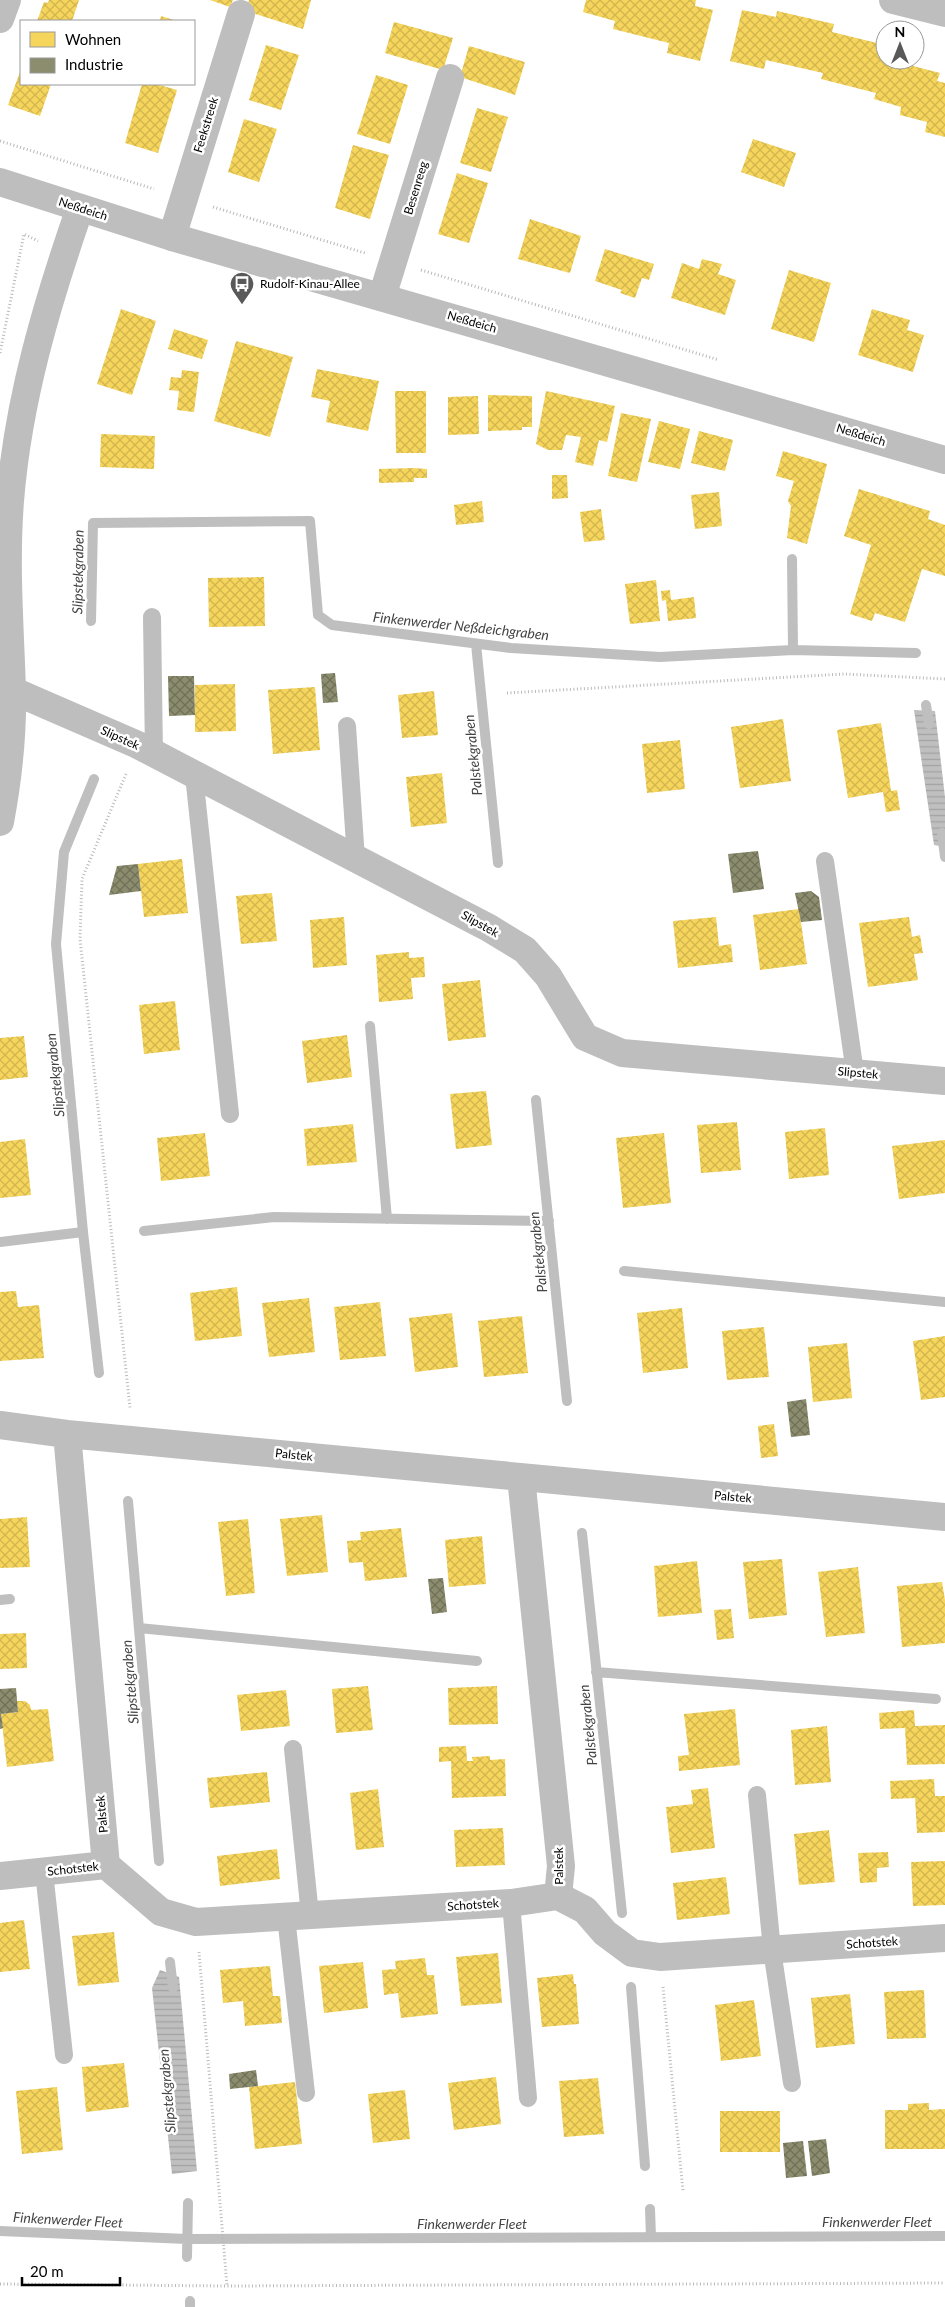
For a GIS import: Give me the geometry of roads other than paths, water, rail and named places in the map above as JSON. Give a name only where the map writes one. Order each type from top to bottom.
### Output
[{"type":"street","points":[[0,19],[7,0]]},
{"type":"street","points":[[892,0],[945,13]]},
{"type":"street","name":"Feekstreek","points":[[172,237],[240,14]]},
{"type":"street","name":"Besenreeg","points":[[382,297],[450,78]]},
{"type":"street","name":"Neßdeich","points":[[0,182],[172,237],[945,460]]},
{"type":"street","points":[[0,822],[10,750],[6,688],[10,501],[21,422],[42,324],[80,208]]},
{"type":"street","name":"Slipstek","points":[[6,688],[146,749],[489,928],[525,950],[548,976],[586,1037],[622,1053],[945,1081]]},
{"type":"street","name":"Palstek","points":[[0,1425],[67,1434],[945,1517]]},
{"type":"street","name":"Palstek","points":[[67,1434],[106,1865]]},
{"type":"street","name":"Palstek","points":[[521,1477],[561,1866],[558,1896]]},
{"type":"street","name":"Schotstek","points":[[0,1876],[106,1865],[161,1912],[196,1922],[512,1903],[558,1896],[585,1910],[605,1933],[632,1953],[660,1957],[945,1938]]},
{"type":"lane","points":[[146,749],[152,617]]},
{"type":"lane","points":[[347,726],[356,859]]},
{"type":"lane","points":[[194,775],[230,1114]]},
{"type":"lane","points":[[825,861],[855,1073]]},
{"type":"lane","points":[[293,1749],[306,2093]]},
{"type":"lane","points":[[757,1795],[772,1950],[792,2083]]},
{"type":"lane","points":[[44,1872],[64,2055]]},
{"type":"lane","points":[[512,1903],[528,2098]]},
{"type":"water","points":[[914,710],[935,711],[945,797],[945,847],[934,845]]},
{"type":"water","points":[[160,1970],[179,1977],[197,2171],[172,2174],[152,1988]]},
{"type":"waterway","name":"Finkenwerder Neßdeichgraben","points":[[91,621],[93,523],[310,521],[318,615],[332,625],[511,648],[660,657],[793,650],[916,653]]},
{"type":"waterway","points":[[792,559],[793,650]]},
{"type":"waterway","name":"Palstekgraben","points":[[476,644],[498,863]]},
{"type":"waterway","name":"Finkenwerder Neßdeichgraben","points":[[926,705],[929,724]]},
{"type":"waterway","name":"Slipstekgraben","points":[[94,779],[64,852],[56,944],[83,1232],[99,1373]]},
{"type":"waterway","name":"Finkenwerder Neßdeichgraben","points":[[942,833],[945,857]]},
{"type":"waterway","points":[[370,1026],[387,1219]]},
{"type":"waterway","name":"Palstekgraben","points":[[536,1100],[567,1401]]},
{"type":"waterway","points":[[144,1231],[274,1217],[549,1221]]},
{"type":"waterway","points":[[0,1242],[83,1232]]},
{"type":"waterway","points":[[624,1271],[945,1302]]},
{"type":"waterway","name":"Slipstekgraben","points":[[128,1501],[159,1861]]},
{"type":"waterway","name":"Palstekgraben","points":[[582,1533],[622,1913]]},
{"type":"waterway","points":[[0,1600],[10,1599]]},
{"type":"waterway","points":[[139,1628],[477,1661]]},
{"type":"waterway","points":[[596,1672],[936,1699]]},
{"type":"waterway","name":"Slipstekgraben","points":[[170,1962],[173,1988]]},
{"type":"waterway","name":"Palstekgraben","points":[[631,1987],[645,2166]]},
{"type":"waterway","name":"Slipstekgraben","points":[[187,2257],[188,2203]]},
{"type":"waterway","name":"Palstekgraben","points":[[650,2209],[651,2237]]},
{"type":"waterway","name":"Finkenwerder Fleet","points":[[0,2231],[187,2239],[945,2236]]},
{"type":"waterway","points":[[190,2301],[190,2307]]},
{"type":"place","name":"Rudolf-Kinau-Allee","points":[[242,305]]}]
